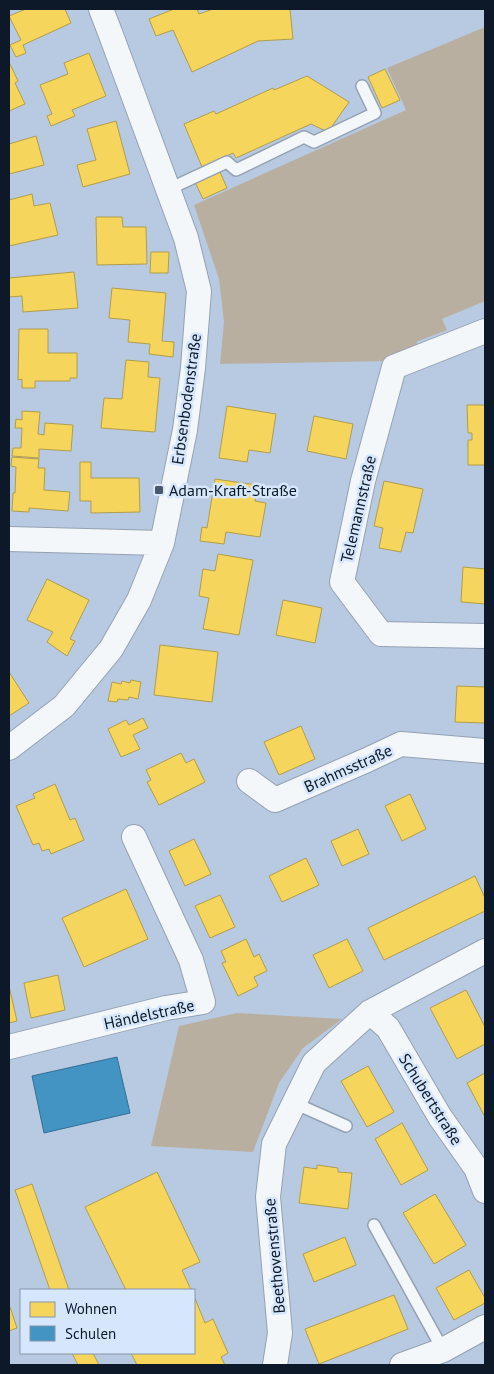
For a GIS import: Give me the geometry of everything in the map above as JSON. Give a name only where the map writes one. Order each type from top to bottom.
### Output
[{"type":"street","name":"Erbsenbodenstraße","points":[[9,748],[64,706],[111,649],[139,600],[162,543],[185,430],[193,368],[199,290],[186,238],[101,9]]},
{"type":"street","name":"Telemannstraße","points":[[485,331],[394,367],[363,480],[342,582],[380,634],[485,636]]},
{"type":"street","points":[[9,539],[162,543]]},
{"type":"street","name":"Brahmsstraße","points":[[249,781],[275,800],[401,744],[485,751]]},
{"type":"street","name":"Händelstraße","points":[[9,1047],[166,1008],[202,1002],[190,960],[134,837]]},
{"type":"street","name":"Beethovenstraße","points":[[275,1365],[280,1333],[268,1198],[274,1144],[294,1102],[314,1063],[370,1012],[485,951]]},
{"type":"street","name":"Schubertstraße","points":[[370,1012],[388,1028],[440,1117],[480,1165],[485,1191]]},
{"type":"street","points":[[402,1365],[444,1350],[485,1327]]},
{"type":"lane","points":[[168,189],[227,162],[236,170],[304,137],[314,142],[375,113],[362,86]]},
{"type":"lane","points":[[294,1102],[346,1126]]},
{"type":"lane","points":[[374,1225],[444,1350]]},
{"type":"shaded area","points":[[485,27],[485,301],[442,319],[447,330],[416,342],[420,349],[392,361],[220,364],[224,322],[219,279],[194,205],[406,110],[387,68]]},
{"type":"shaded area","points":[[237,1013],[342,1019],[303,1048],[279,1083],[253,1152],[151,1146],[179,1026]]},
{"type":"building: Wohnen","points":[[26,9],[65,9],[71,23],[23,45],[26,53],[16,57],[10,45],[21,40],[9,16]]},
{"type":"building: Wohnen","points":[[174,9],[197,9],[199,14],[213,9],[290,9],[293,39],[258,41],[192,72],[173,30],[156,36],[149,19]]},
{"type":"building: Wohnen","points":[[89,53],[106,96],[72,110],[75,116],[51,126],[47,116],[52,114],[40,85],[68,74],[64,63]]},
{"type":"building: Wohnen","points":[[9,62],[18,81],[15,83],[25,104],[9,111]]},
{"type":"building: Wohnen","points":[[385,69],[400,100],[382,108],[368,77]]},
{"type":"building: Wohnen","points":[[307,76],[349,102],[328,132],[311,124],[236,158],[233,153],[202,167],[184,124],[214,111],[216,114],[273,88],[274,90]]},
{"type":"building: Wohnen","points":[[116,121],[130,174],[83,187],[77,165],[96,160],[87,129]]},
{"type":"building: Wohnen","points":[[36,136],[44,165],[9,174],[9,144]]},
{"type":"building: Wohnen","points":[[219,170],[227,188],[203,199],[195,182]]},
{"type":"building: Wohnen","points":[[32,194],[34,206],[50,203],[58,235],[9,246],[9,200]]},
{"type":"building: Wohnen","points":[[96,217],[122,217],[123,227],[146,227],[147,264],[97,265]]},
{"type":"building: Wohnen","points":[[151,252],[169,252],[168,273],[150,273]]},
{"type":"building: Wohnen","points":[[74,272],[78,308],[23,312],[22,296],[9,297],[9,278]]},
{"type":"building: Wohnen","points":[[112,288],[166,293],[162,341],[174,342],[173,357],[149,354],[150,344],[128,342],[130,320],[109,318]]},
{"type":"building: Wohnen","points":[[19,329],[48,329],[48,353],[77,353],[77,378],[70,378],[70,381],[35,381],[35,388],[22,388],[22,379],[18,380]]},
{"type":"building: Wohnen","points":[[126,360],[149,362],[148,377],[160,378],[155,432],[101,428],[104,398],[122,399]]},
{"type":"building: Wohnen","points":[[467,405],[485,405],[485,465],[468,465],[468,440],[472,440],[472,433],[468,433]]},
{"type":"building: Wohnen","points":[[227,406],[276,414],[270,453],[249,450],[247,462],[219,458]]},
{"type":"building: Wohnen","points":[[22,411],[40,412],[38,434],[44,435],[45,423],[73,425],[71,451],[39,449],[39,458],[12,456],[13,448],[21,448],[22,428],[15,428],[16,419],[22,420]]},
{"type":"building: Wohnen","points":[[314,416],[353,424],[346,459],[307,451]]},
{"type":"building: Wohnen","points":[[12,457],[39,459],[38,468],[45,468],[44,490],[70,492],[68,511],[29,508],[29,512],[12,511],[16,467],[11,466]]},
{"type":"building: Wohnen","points":[[80,462],[91,462],[91,478],[139,478],[140,512],[91,513],[91,501],[80,501]]},
{"type":"building: Wohnen","points":[[215,479],[257,485],[255,501],[266,503],[260,537],[226,532],[224,544],[200,541],[202,527],[207,528]]},
{"type":"building: Wohnen","points":[[384,481],[423,489],[413,533],[406,532],[401,552],[379,548],[383,528],[374,526]]},
{"type":"building: Wohnen","points":[[218,554],[253,560],[239,635],[203,629],[209,598],[199,596],[203,569],[215,571]]},
{"type":"building: Wohnen","points":[[463,567],[485,569],[485,604],[461,602]]},
{"type":"building: Wohnen","points":[[47,579],[89,600],[70,639],[75,641],[67,656],[47,642],[53,632],[27,620]]},
{"type":"building: Wohnen","points":[[283,600],[322,608],[315,643],[276,635]]},
{"type":"building: Wohnen","points":[[160,645],[218,652],[212,702],[154,695]]},
{"type":"building: Wohnen","points":[[9,672],[29,703],[9,716]]},
{"type":"building: Wohnen","points":[[131,680],[141,682],[138,699],[129,697],[128,700],[108,701],[112,682],[121,684],[122,681],[130,683]]},
{"type":"building: Wohnen","points":[[457,686],[485,687],[485,723],[455,722]]},
{"type":"building: Wohnen","points":[[143,718],[148,728],[133,735],[140,749],[121,757],[108,729],[126,720],[129,725]]},
{"type":"building: Wohnen","points":[[301,726],[315,759],[279,775],[264,742]]},
{"type":"building: Wohnen","points":[[181,753],[186,763],[194,759],[205,782],[159,805],[147,782],[151,780],[146,770]]},
{"type":"building: Wohnen","points":[[55,784],[70,820],[75,818],[84,840],[51,854],[49,849],[42,851],[39,843],[33,845],[16,806],[35,798],[33,794]]},
{"type":"building: Wohnen","points":[[410,794],[426,829],[402,841],[385,806]]},
{"type":"building: Wohnen","points":[[358,829],[369,854],[342,866],[331,841]]},
{"type":"building: Wohnen","points":[[194,839],[211,874],[185,886],[169,851]]},
{"type":"building: Wohnen","points":[[306,858],[319,885],[282,902],[269,876]]},
{"type":"building: Wohnen","points":[[475,876],[485,898],[485,911],[384,960],[368,928]]},
{"type":"building: Wohnen","points":[[126,889],[148,939],[84,967],[62,918]]},
{"type":"building: Wohnen","points":[[220,895],[235,927],[210,938],[195,906]]},
{"type":"building: Wohnen","points":[[246,939],[254,957],[259,954],[267,971],[254,977],[258,986],[238,996],[222,963],[226,962],[221,951]]},
{"type":"building: Wohnen","points":[[347,939],[363,971],[329,988],[313,955]]},
{"type":"building: Wohnen","points":[[58,975],[65,1010],[31,1018],[24,983]]},
{"type":"building: Wohnen","points":[[9,986],[17,1021],[9,1023]]},
{"type":"building: Wohnen","points":[[466,990],[485,1027],[485,1044],[457,1059],[430,1008]]},
{"type":"building: Wohnen","points":[[368,1066],[394,1112],[367,1127],[341,1081]]},
{"type":"building: Wohnen","points":[[485,1073],[485,1117],[467,1083]]},
{"type":"building: Wohnen","points":[[402,1123],[428,1170],[401,1185],[375,1139]]},
{"type":"building: Wohnen","points":[[317,1165],[338,1168],[338,1172],[352,1173],[348,1209],[299,1203],[304,1167],[317,1169]]},
{"type":"building: Wohnen","points":[[157,1172],[200,1262],[182,1270],[191,1289],[126,1289],[85,1207]]},
{"type":"building: Wohnen","points":[[32,1184],[69,1289],[50,1289],[15,1190]]},
{"type":"building: Wohnen","points":[[435,1194],[466,1245],[434,1264],[403,1213]]},
{"type":"building: Wohnen","points":[[345,1237],[356,1265],[314,1282],[303,1254]]},
{"type":"building: Wohnen","points":[[469,1270],[485,1298],[485,1303],[454,1320],[436,1288]]},
{"type":"building: Wohnen","points":[[394,1295],[408,1329],[319,1364],[305,1329]]},
{"type":"building: Wohnen","points":[[195,1298],[205,1323],[213,1319],[228,1353],[221,1357],[225,1365],[137,1365],[132,1354],[195,1354]]},
{"type":"building: Wohnen","points":[[9,1304],[17,1328],[9,1331]]},
{"type":"building: Wohnen","points":[[72,1354],[94,1354],[99,1365],[78,1365]]},
{"type":"building: Schulen","points":[[117,1057],[130,1113],[44,1133],[32,1076]]},
{"type":"place","name":"Adam-Kraft-Straße","points":[[159,490]]}]
